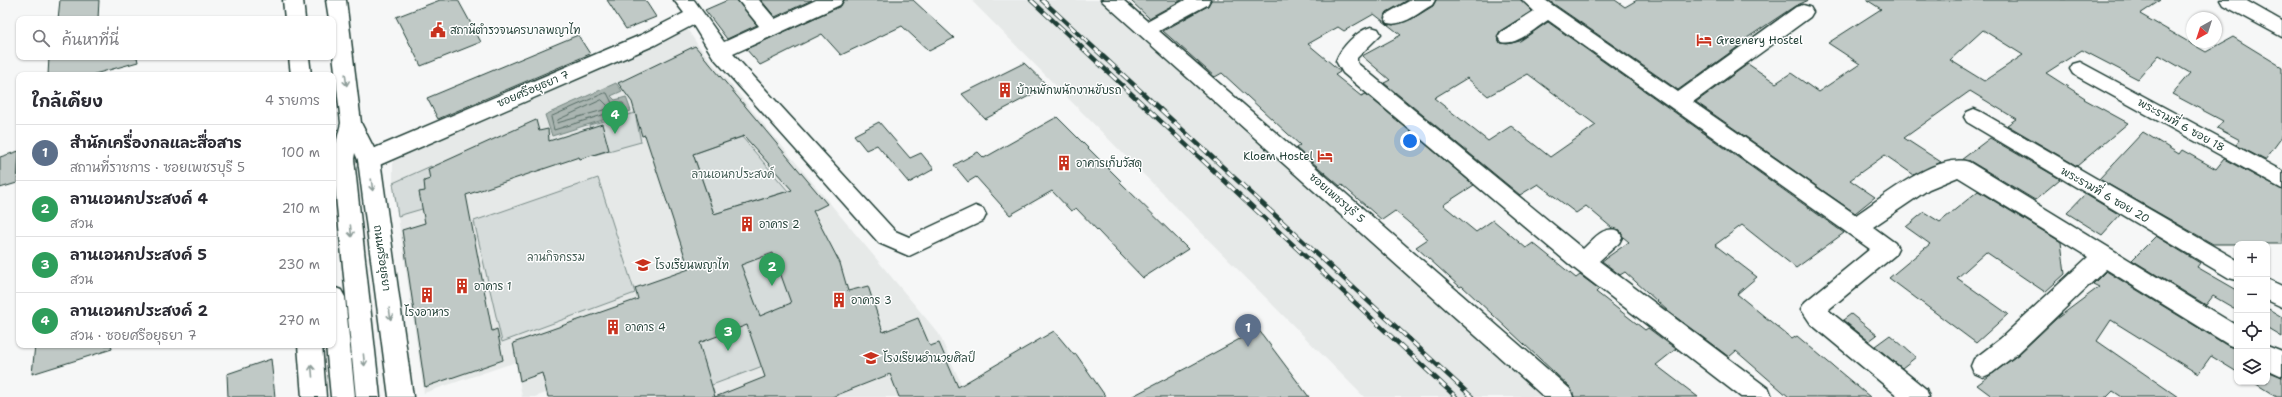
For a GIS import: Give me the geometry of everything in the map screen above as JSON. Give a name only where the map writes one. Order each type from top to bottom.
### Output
[{"type":"street","points":[[293,0],[295,16]]},
{"type":"street","name":"ถนนศรีอยุธยา","points":[[336,0],[351,123],[369,160],[401,397]]},
{"type":"street","points":[[748,0],[772,29]]},
{"type":"street","points":[[720,52],[833,0]]},
{"type":"street","name":"ซอยเพชรบุรี 5","points":[[1111,0],[1561,397]]},
{"type":"street","points":[[1145,30],[1200,0]]},
{"type":"street","points":[[1395,18],[1425,0]]},
{"type":"street","points":[[2239,2],[2282,30]]},
{"type":"street","points":[[694,6],[720,52],[887,237],[909,247],[975,215]]},
{"type":"street","name":"ซอยศรีอยุธยา 7","points":[[369,160],[648,40],[694,6]]},
{"type":"street","points":[[1508,37],[1540,6],[1887,249],[1813,309],[1819,317],[1917,397]]},
{"type":"street","points":[[1679,102],[1804,12]]},
{"type":"street","points":[[1371,34],[1348,55],[1346,60],[1350,68],[1583,262],[1760,397]]},
{"type":"street","points":[[299,60],[301,72]]},
{"type":"street","name":"พระรามที่ 6 ซอย 18","points":[[2080,69],[2282,181]]},
{"type":"street","name":"พระรามที่ 6 ซอย 20","points":[[1974,118],[2234,269]]},
{"type":"street","name":"ถนนศรีอยุธยา","points":[[351,123],[343,159],[368,397]]},
{"type":"street","points":[[1856,227],[1930,178],[1944,171],[1961,168],[2234,336]]},
{"type":"street","points":[[1583,262],[1611,237]]},
{"type":"street","points":[[1983,366],[2009,346],[2103,256]]},
{"type":"street","points":[[2270,291],[2282,297]]},
{"type":"street","points":[[336,327],[343,397]]},
{"type":"street","points":[[310,348],[314,397]]},
{"type":"street","points":[[2270,358],[2282,365]]},
{"type":"shaded area","points":[[971,0],[1106,0],[1548,397],[1364,397]]},
{"type":"shaded area","name":"โรงเรียนพญาไท","points":[[686,27],[697,44],[939,334],[966,395],[961,397],[682,397],[717,384],[700,336],[535,397],[522,397],[516,362],[424,393],[393,183],[393,155]]},
{"type":"green space","points":[[635,113],[641,142],[594,155],[589,125]]},
{"type":"green space","name":"ลานเอนกประสงค์","points":[[742,137],[788,191],[714,214],[693,154]]},
{"type":"green space","points":[[431,166],[439,204],[398,216],[393,183]]},
{"type":"green space","name":"ลานกิจกรรม","points":[[598,178],[635,293],[502,342],[474,221]]},
{"type":"green space","points":[[791,241],[818,309],[768,364],[704,388],[689,337],[727,264]]},
{"type":"water","points":[[616,83],[622,91],[611,96],[615,100],[626,97],[631,111],[552,136],[545,115]]},
{"type":"building","points":[[60,0],[99,0],[98,16],[58,16]]},
{"type":"building","name":"สถานีตำรวจนครบาลพญาไท","points":[[440,0],[458,0],[481,42],[421,66],[396,17]]},
{"type":"building","points":[[607,0],[645,0],[656,17],[626,29]]},
{"type":"building","points":[[728,0],[737,0],[757,25],[727,39],[705,10]]},
{"type":"building","points":[[761,0],[812,0],[775,17]]},
{"type":"building","points":[[844,0],[913,0],[954,38],[929,51],[902,26],[841,55],[822,34],[760,65],[746,49],[841,6]]},
{"type":"building","points":[[1130,0],[1182,0],[1149,18]]},
{"type":"building","points":[[1211,0],[1408,0],[1387,12],[1384,17],[1387,24],[1393,25],[1412,19],[1433,6],[1436,0],[1521,0],[1532,11],[1500,31],[1497,36],[1500,43],[1507,44],[1520,41],[1548,22],[1844,233],[1796,268],[1742,225],[1715,245],[1757,277],[1737,294],[1792,339],[1797,336],[1870,397],[1789,397],[1736,351],[1729,357],[1669,312],[1625,272],[1620,275],[1602,261],[1629,242],[1623,237],[1620,230],[1612,228],[1586,206],[1576,213],[1538,184],[1520,195],[1384,83],[1390,80],[1362,56],[1401,35],[1374,14],[1344,31],[1338,27],[1308,44],[1339,70],[1340,72],[1335,75],[1361,96],[1366,94],[1474,185],[1443,205],[1476,232],[1493,220],[1526,248],[1533,243],[1576,278],[1580,275],[1599,289],[1596,292],[1645,330],[1648,328],[1676,349],[1656,365],[1698,397],[1574,397],[1571,388],[1462,286],[1460,287],[1416,247],[1428,239],[1395,211],[1382,220],[1296,148],[1300,145],[1222,73],[1215,77],[1163,31],[1208,6]],"holes":[[[1528,74],[1596,125],[1550,157],[1511,126],[1488,141],[1434,98],[1467,78],[1488,96]]]},
{"type":"building","points":[[1548,0],[1615,0],[1625,7],[1637,0],[1809,0],[1795,6],[1744,40],[1746,41],[1678,90]]},
{"type":"building","points":[[1867,0],[2161,0],[2140,14],[2186,40],[2186,48],[2199,48],[2206,52],[2213,48],[2222,48],[2222,43],[2233,37],[2282,67],[2282,137],[2265,160],[2236,145],[2240,140],[2217,128],[2223,121],[2172,94],[2190,73],[2159,55],[2138,79],[2082,50],[2046,73],[2085,98],[2084,99],[2128,123],[2077,166],[2007,125],[2016,119],[1970,91],[1904,138],[1941,162],[1914,175],[1885,155],[1850,180],[1875,197],[1855,213],[1696,102],[1748,64],[1776,83],[1791,73],[1818,92],[1860,64],[1828,43],[1881,9]],"holes":[[[1983,30],[2023,55],[1984,81],[1950,60]]]},
{"type":"building","points":[[578,35],[590,54],[438,119],[427,98]]},
{"type":"building","points":[[695,46],[827,204],[813,211],[840,263],[848,291],[868,286],[883,332],[918,318],[930,346],[939,343],[958,387],[1054,331],[1074,355],[1076,354],[1106,397],[899,397],[890,374],[832,397],[715,397],[548,397],[542,373],[520,381],[513,343],[638,299],[635,288],[689,269],[645,135],[642,136],[632,102],[618,83]],"holes":[[[744,136],[792,190],[714,214],[693,154]],[[773,253],[791,303],[760,316],[741,265]],[[747,325],[765,377],[715,397],[699,343]]]},
{"type":"building","points":[[49,60],[138,60],[138,62],[102,72],[48,72]]},
{"type":"building","name":"บ้านพักพนักงานขับรถ","points":[[1024,63],[1048,86],[985,119],[962,94]]},
{"type":"building","points":[[1057,117],[1188,249],[1143,278],[1076,208],[1071,211],[1052,191],[1010,215],[976,177],[968,182],[954,165],[978,152],[984,158]]},
{"type":"building","name":"อาคาร 1","points":[[536,120],[539,131],[548,129],[549,141],[602,124],[609,150],[580,159],[579,157],[466,195],[492,331],[497,329],[503,360],[425,387],[402,230],[425,223],[419,192],[425,191],[424,181],[430,179],[428,169]]},
{"type":"building","points":[[879,122],[910,158],[921,153],[934,169],[909,183],[877,145],[866,150],[854,135]]},
{"type":"building","points":[[2143,132],[2179,154],[2182,150],[2216,169],[2224,159],[2282,190],[2282,244],[2270,244],[2270,241],[2234,241],[2234,244],[2213,244],[2099,179]]},
{"type":"building","points":[[1990,138],[2060,179],[2035,200],[1970,161],[1961,160]]},
{"type":"building","points":[[16,152],[16,183],[0,188],[0,157]]},
{"type":"building","points":[[1978,191],[2061,242],[2065,274],[2045,292],[1986,252],[1957,278],[2008,314],[1976,343],[1889,278],[1930,244],[1906,227],[1924,212],[1940,222]]},
{"type":"building","points":[[2085,194],[2120,215],[2102,235],[2067,213]]},
{"type":"building","points":[[2156,236],[2200,263],[2197,267],[2234,288],[2234,308],[2213,296],[2206,305],[2132,260]]},
{"type":"building","points":[[2106,271],[2228,346],[2234,348],[2234,370],[2211,356],[2198,374],[2111,320],[2097,341],[2178,397],[2122,397],[2113,391],[2107,397],[1993,397],[1977,385],[2019,354],[2056,319],[2099,287],[2093,284]]},
{"type":"building","points":[[2270,310],[2282,317],[2282,337],[2270,330]]},
{"type":"building","points":[[1851,314],[1877,335],[1869,341],[1843,320]]},
{"type":"building","points":[[1258,329],[1309,397],[1131,397],[1192,365]]},
{"type":"building","points":[[1890,335],[1916,357],[1902,368],[1875,346]]},
{"type":"building","points":[[35,348],[112,348],[112,349],[32,374]]},
{"type":"building","points":[[271,359],[275,397],[228,397],[227,374]]},
{"type":"building","points":[[2270,372],[2282,377],[2282,397],[2277,397],[2258,385],[2270,385]]},
{"type":"railway","points":[[1031,0],[1456,397]]},
{"type":"railway","points":[[1042,0],[1472,397]]},
{"type":"place","name":"สถานีตำรวจนครบาลพญาไท","points":[[438,30]]},
{"type":"place","name":"Greenery Hostel","points":[[1704,40]]},
{"type":"place","name":"บ้านพักพนักงานขับรถ","points":[[1005,90]]},
{"type":"place","name":"ลานเอนกประสงค์ 2","points":[[615,134]]},
{"type":"place","name":"Kloem Hostel","points":[[1325,156]]},
{"type":"place","name":"อาคารเก็บวัสดุ","points":[[1064,163]]},
{"type":"place","name":"อาคาร 2","points":[[747,224]]},
{"type":"place","name":"โรงเรียนพญาไท","points":[[643,265]]},
{"type":"place","name":"อาคาร 1","points":[[462,286]]},
{"type":"place","name":"ลานเอนกประสงค์ 4","points":[[772,286]]},
{"type":"place","name":"โรงอาหาร","points":[[427,295]]},
{"type":"place","name":"อาคาร 3","points":[[839,300]]},
{"type":"place","name":"อาคาร 4","points":[[613,327]]},
{"type":"place","name":"สำนักเครื่องกลและสื่อสาร","points":[[1248,347]]},
{"type":"place","name":"ลานเอนกประสงค์ 5","points":[[728,351]]},
{"type":"place","name":"โรงเรียนอำนวยศิลป์","points":[[871,358]]}]
